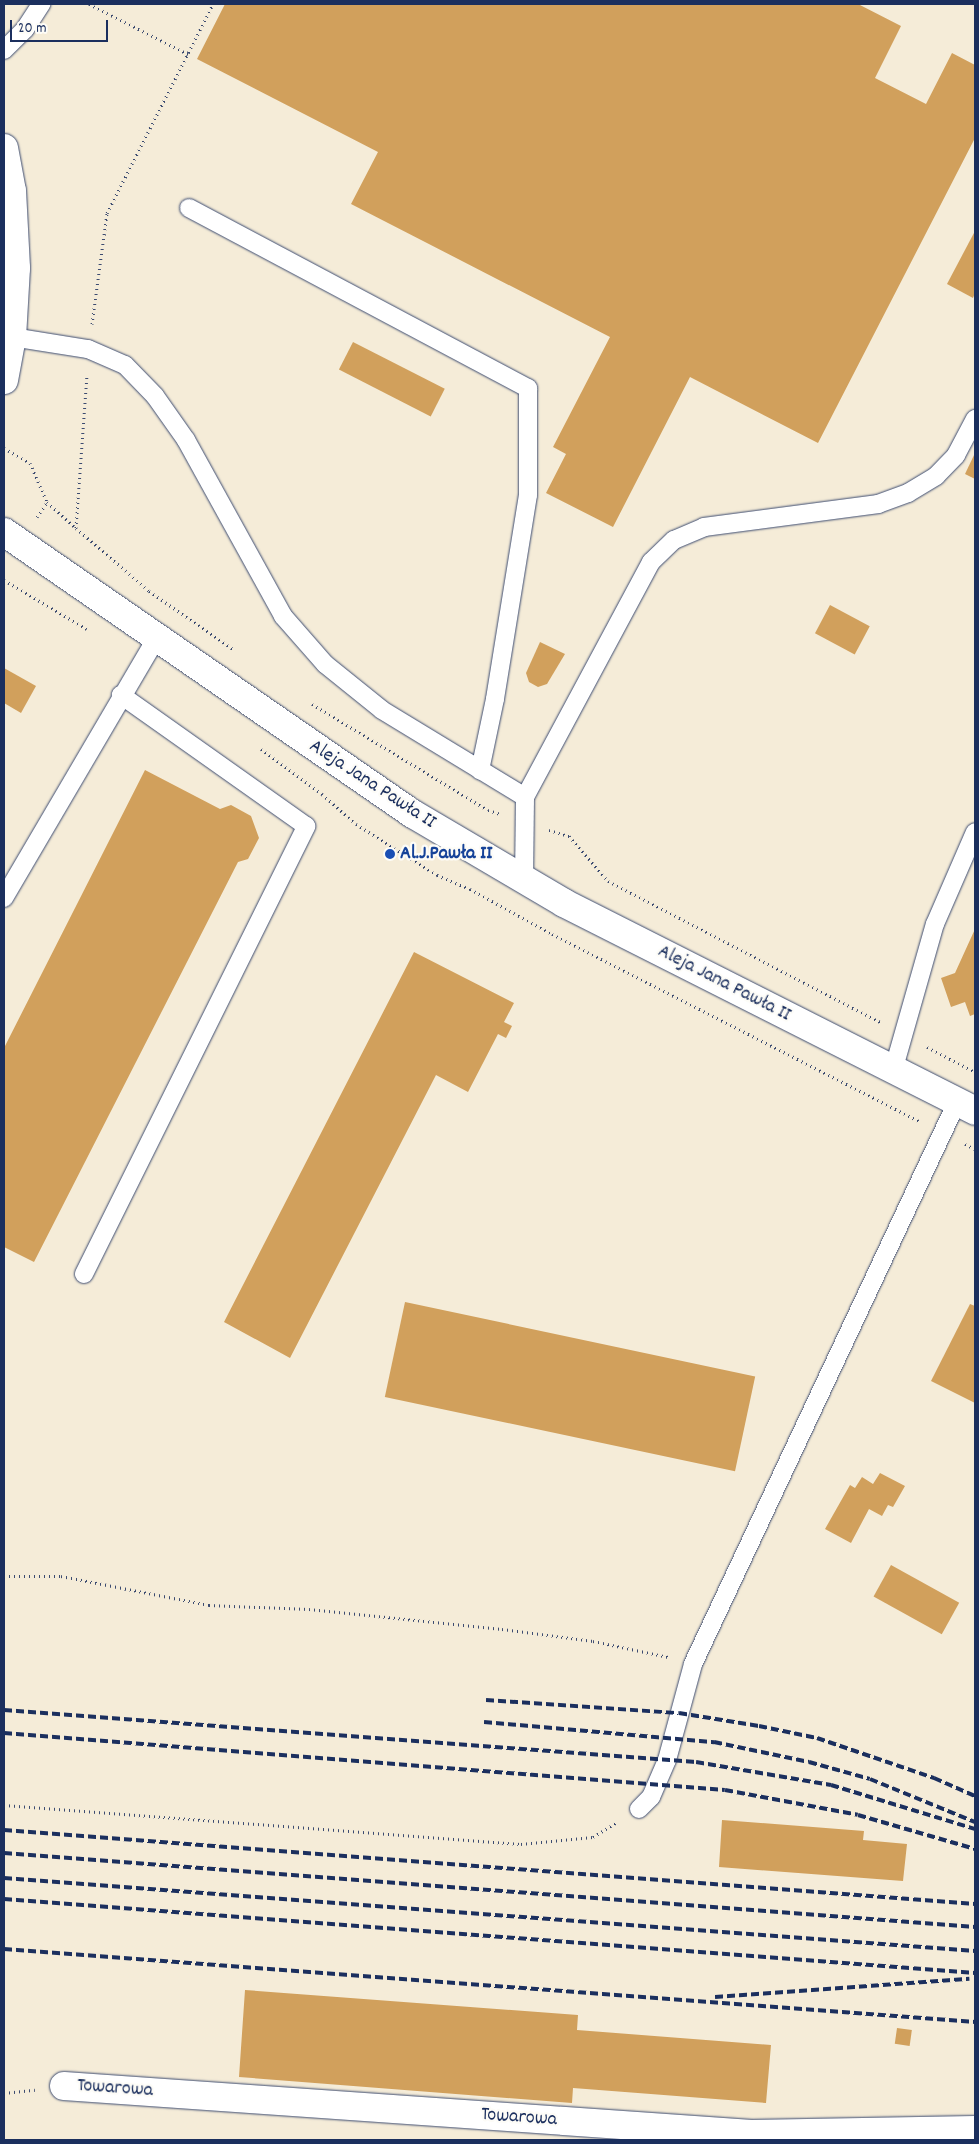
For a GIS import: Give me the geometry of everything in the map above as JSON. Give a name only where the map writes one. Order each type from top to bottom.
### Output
[{"type":"street","points":[[4,148],[12,191],[16,268],[12,337],[4,380]]},
{"type":"street","name":"Aleja Jana Pawła II","points":[[4,532],[413,814],[524,880],[966,1107]]},
{"type":"street","name":"Towarowa","points":[[64,2086],[751,2134],[975,2130]]},
{"type":"lane","points":[[4,50],[25,29],[41,4]]},
{"type":"lane","points":[[189,208],[528,388],[528,495],[495,699],[480,770]]},
{"type":"lane","points":[[12,337],[88,349],[125,365],[155,396],[186,440],[283,616],[324,664],[382,710],[525,797]]},
{"type":"lane","points":[[524,880],[525,797],[651,562],[674,540],[704,527],[878,504],[908,494],[936,476],[956,455],[975,419]]},
{"type":"lane","points":[[4,898],[121,695],[157,637]]},
{"type":"lane","points":[[84,1274],[306,826],[121,695]]},
{"type":"lane","points":[[893,1071],[935,924],[975,832]]},
{"type":"lane","points":[[639,1809],[651,1797],[661,1774],[693,1664],[966,1107]]},
{"type":"path","points":[[89,4],[188,54]]},
{"type":"path","points":[[76,528],[88,349],[107,213],[213,4]]},
{"type":"path","points":[[4,1576],[61,1576],[209,1605],[309,1609],[592,1640],[693,1664]]},
{"type":"path","points":[[4,1805],[521,1844],[593,1837],[639,1809]]},
{"type":"building","points":[[225,4],[858,4],[901,26],[875,78],[926,104],[952,53],[975,65],[975,138],[818,443],[690,377],[613,527],[546,493],[566,454],[553,447],[610,337],[351,204],[378,152],[197,59]]},
{"type":"building","points":[[975,231],[975,293],[973,298],[947,284]]},
{"type":"building","points":[[353,342],[445,389],[431,416],[339,370]]},
{"type":"building","points":[[975,453],[975,479],[965,474]]},
{"type":"building","points":[[830,605],[870,626],[855,654],[815,633]]},
{"type":"building","points":[[540,642],[565,654],[547,684],[538,687],[529,682],[526,673]]},
{"type":"building","points":[[4,668],[36,686],[21,713],[4,703]]},
{"type":"building","points":[[145,770],[220,809],[231,805],[251,816],[259,838],[248,859],[238,862],[34,1262],[4,1247],[4,1048]]},
{"type":"building","points":[[975,929],[975,1014],[970,1016],[965,1002],[951,1007],[941,978],[955,973]]},
{"type":"building","points":[[414,952],[514,1003],[504,1022],[512,1026],[506,1038],[498,1034],[468,1092],[436,1075],[290,1358],[224,1322]]},
{"type":"building","points":[[405,1302],[755,1376],[735,1471],[385,1397]]},
{"type":"building","points":[[970,1304],[975,1306],[975,1403],[931,1381]]},
{"type":"building","points":[[880,1473],[905,1486],[893,1507],[888,1505],[882,1516],[869,1509],[851,1543],[825,1529],[850,1485],[855,1488],[862,1477],[873,1484]]},
{"type":"building","points":[[891,1565],[959,1603],[942,1634],[874,1596]]},
{"type":"building","points":[[722,1820],[864,1831],[863,1840],[907,1844],[903,1881],[719,1867]]},
{"type":"building","points":[[245,1990],[578,2015],[577,2030],[771,2045],[766,2103],[573,2088],[572,2103],[239,2077]]},
{"type":"building","points":[[897,2028],[912,2030],[910,2046],[895,2044]]},
{"type":"railway","points":[[486,1700],[679,1713],[759,1726],[817,1738],[934,1778],[975,1796]]},
{"type":"railway","points":[[4,1710],[696,1762],[831,1785],[975,1829]]},
{"type":"railway","points":[[484,1722],[714,1742],[809,1762],[870,1779],[975,1822]]},
{"type":"railway","points":[[4,1733],[725,1790],[858,1815],[975,1849]]},
{"type":"railway","points":[[4,1830],[975,1904]]},
{"type":"railway","points":[[4,1853],[975,1927]]},
{"type":"railway","points":[[4,1878],[975,1951]]},
{"type":"railway","points":[[4,1899],[975,1973]]},
{"type":"railway","points":[[4,1949],[975,2022]]},
{"type":"railway","points":[[715,1997],[969,1979]]},
{"type":"place","name":"Al.J.Pawła II","points":[[390,854]]}]
